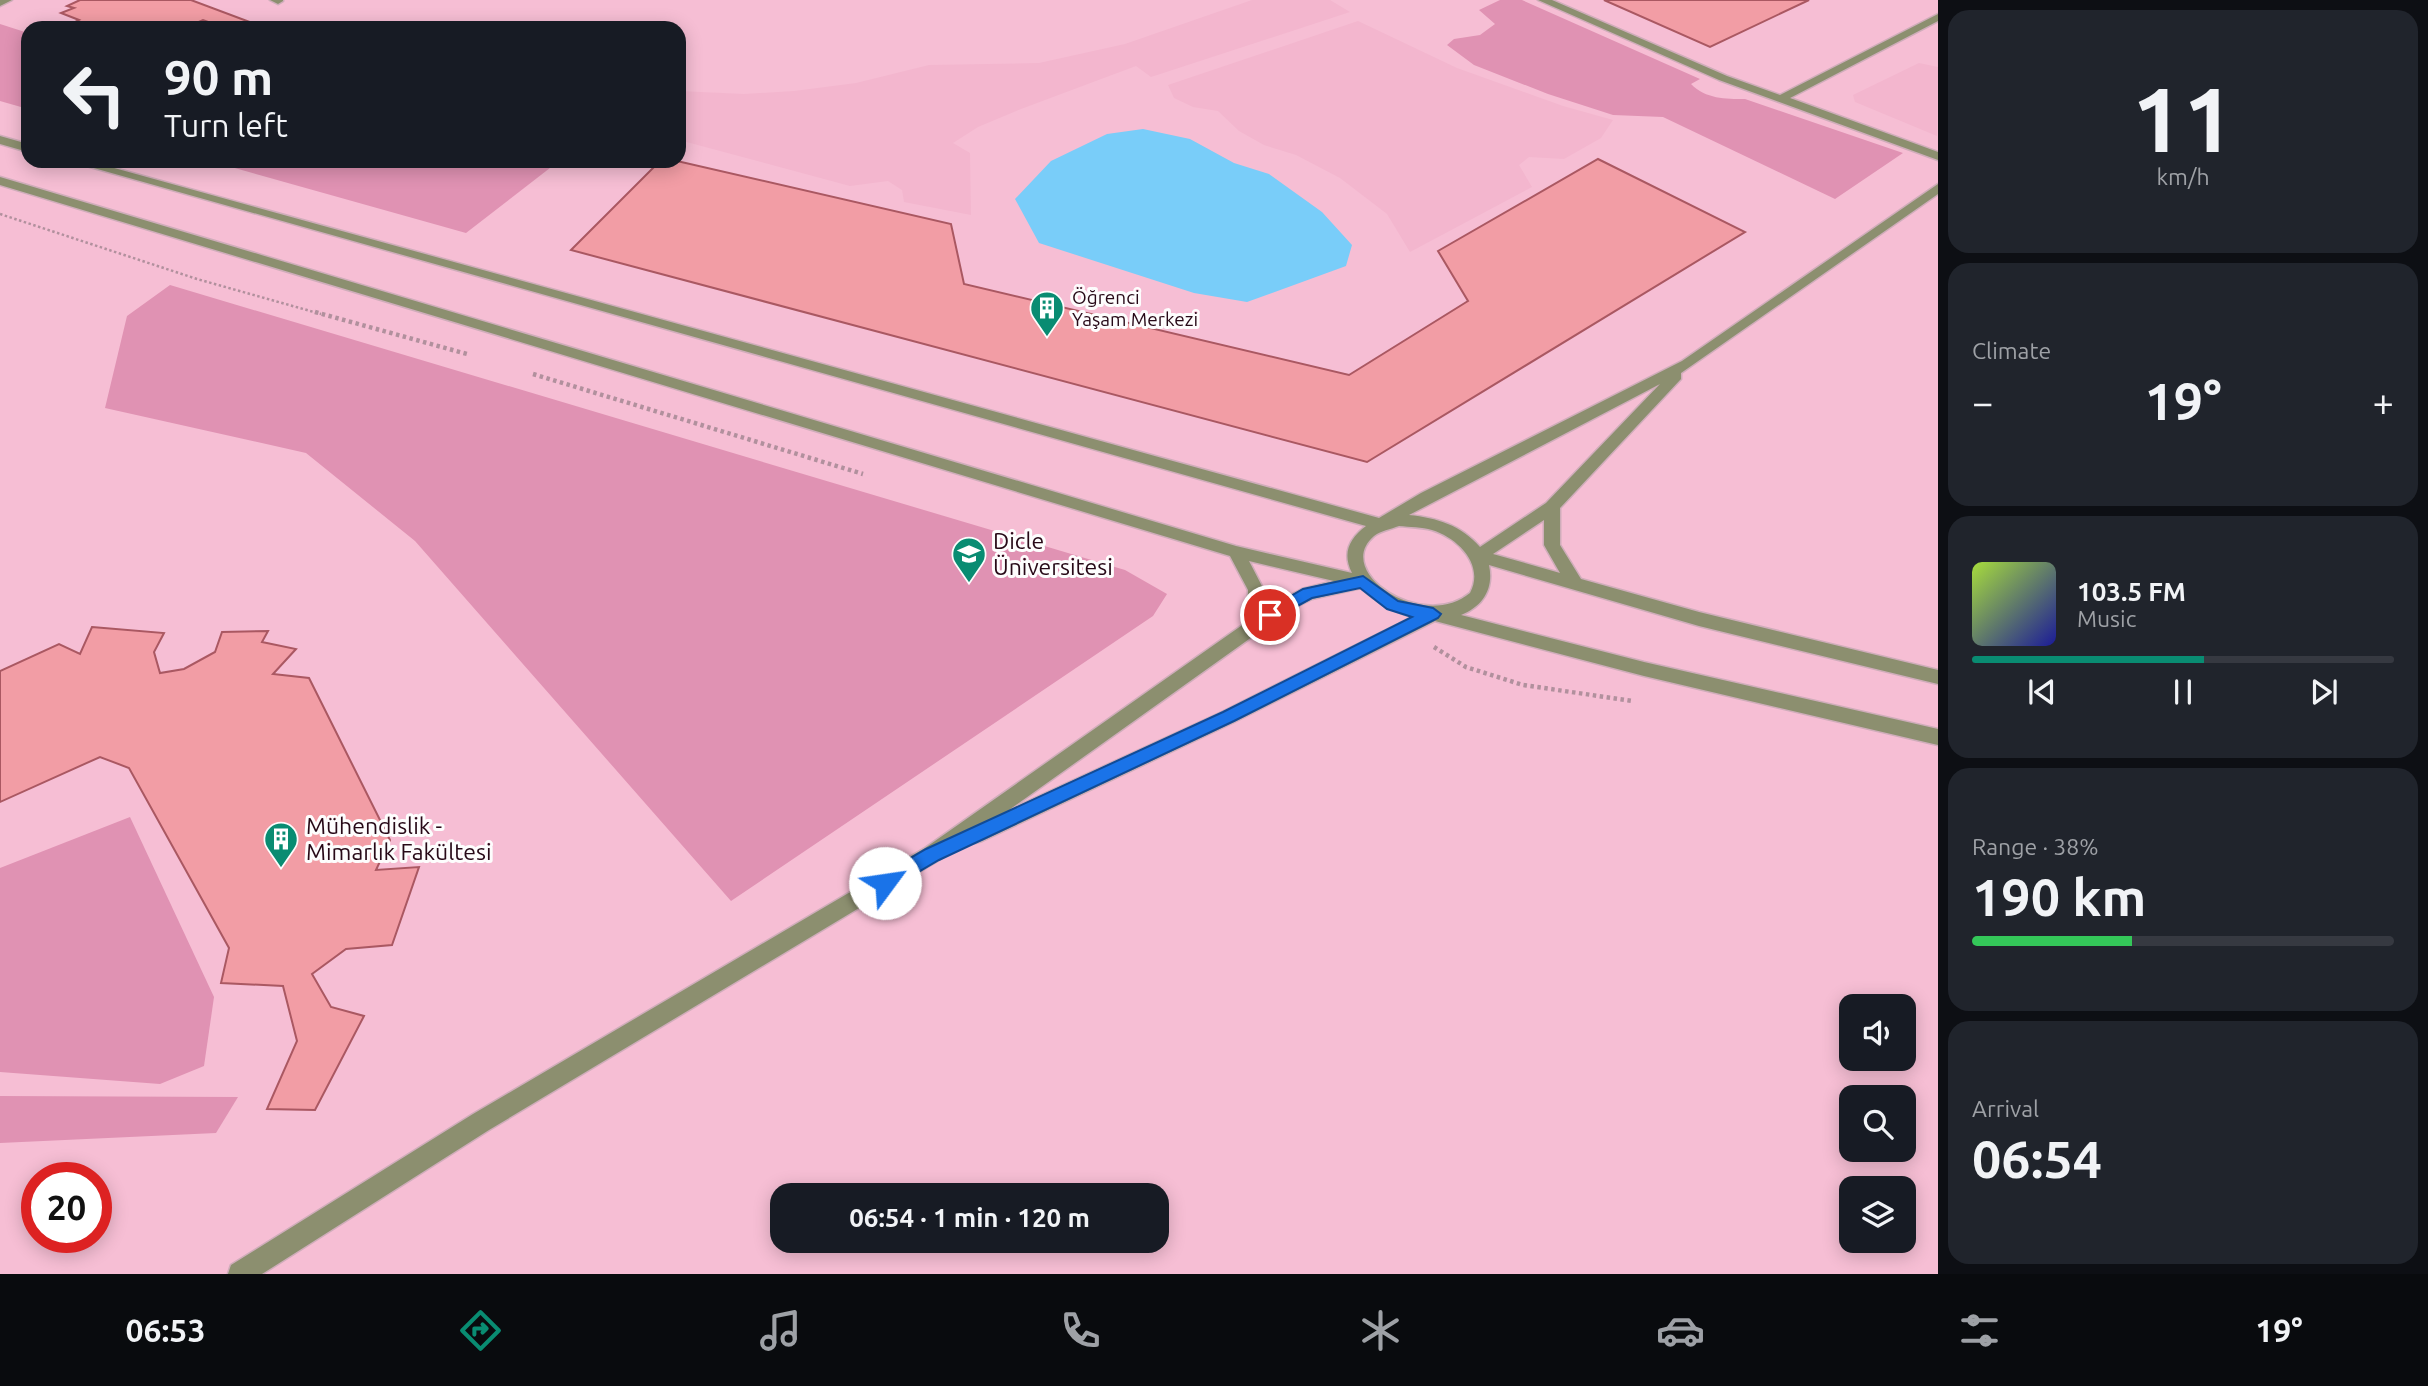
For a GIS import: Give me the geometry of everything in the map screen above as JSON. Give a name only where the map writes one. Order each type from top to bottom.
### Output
[{"type":"street","points":[[0,3],[7,0]]},
{"type":"street","points":[[1543,0],[1723,78],[1938,156]]},
{"type":"street","points":[[1780,99],[1938,17]]},
{"type":"street","points":[[0,140],[21,146]]},
{"type":"street","points":[[100,168],[1381,524],[1398,520],[1435,525],[1468,543],[1478,556],[1484,570],[1483,584],[1477,596],[1466,605],[1451,612],[1433,614],[1228,717],[932,854]]},
{"type":"street","points":[[0,181],[1236,551],[1363,582]]},
{"type":"street","points":[[1938,188],[1687,365],[1369,529],[1355,547],[1353,558],[1363,582],[1376,595],[1392,605],[1644,669],[1938,737]]},
{"type":"street","points":[[1478,556],[1552,507],[1687,365]]},
{"type":"street","points":[[1552,507],[1552,545],[1574,582]]},
{"type":"street","points":[[1236,551],[1256,590],[1257,625]]},
{"type":"street","points":[[1478,556],[1699,619],[1938,677]]},
{"type":"street","points":[[240,1274],[481,1122],[932,854],[1284,605],[1308,593],[1363,582]]},
{"type":"shaded area","name":"Dicle Üniversitesi","points":[[0,0],[1938,0],[1938,1274],[0,1274]]},
{"type":"shaded area","points":[[1252,0],[1330,0],[1350,12],[1151,77],[1136,66],[978,127],[953,143],[970,153],[971,215],[904,202],[902,190],[888,181],[850,186],[686,142],[686,91],[744,94],[794,91],[856,83],[929,65],[1039,63],[1125,44]]},
{"type":"shaded area","points":[[1500,0],[1522,0],[1700,79],[1691,84],[1703,93],[1723,98],[1745,99],[1903,153],[1835,199],[1663,117],[1613,115],[1548,94],[1474,65],[1447,45],[1454,39],[1480,35],[1495,24],[1479,10]]},
{"type":"shaded area","points":[[1358,21],[1457,68],[1563,106],[1613,120],[1601,138],[1564,159],[1529,157],[1519,165],[1532,187],[1410,252],[1387,214],[1340,178],[1296,155],[1264,145],[1239,131],[1218,111],[1193,107],[1174,98],[1168,85]]},
{"type":"shaded area","points":[[0,24],[21,31],[21,107],[0,101]]},
{"type":"shaded area","points":[[1919,63],[1938,67],[1937,136],[1855,102],[1853,95]]},
{"type":"shaded area","points":[[235,168],[550,168],[466,233]]},
{"type":"shaded area","points":[[170,285],[1125,570],[1167,594],[1153,616],[731,901],[415,541],[306,453],[105,408],[127,316]]},
{"type":"shaded area","points":[[130,817],[214,997],[204,1066],[160,1084],[0,1072],[0,868]]},
{"type":"shaded area","points":[[0,1096],[238,1097],[216,1133],[0,1143]]},
{"type":"water","points":[[1143,129],[1190,139],[1234,163],[1269,174],[1322,212],[1352,245],[1346,266],[1247,302],[1194,293],[1039,243],[1015,199],[1051,161],[1107,134]]},
{"type":"building","points":[[80,0],[191,0],[247,21],[77,21],[79,20],[61,13],[74,8],[67,6]]},
{"type":"building","points":[[1604,0],[1809,0],[1710,47]]},
{"type":"building","name":"Öğrenci Yaşam Merkezi","points":[[1598,159],[1745,232],[1367,462],[571,250],[653,168],[686,168],[686,163],[951,224],[964,284],[1349,375],[1468,301],[1438,251]]},
{"type":"building","name":"Mühendislik - Mimarlık Fakültesi","points":[[92,627],[164,633],[154,652],[160,673],[184,669],[215,652],[222,632],[268,631],[262,642],[296,649],[273,674],[309,678],[390,840],[376,870],[419,867],[392,945],[346,949],[312,974],[331,1007],[364,1016],[315,1110],[267,1109],[297,1041],[283,986],[221,983],[229,948],[129,768],[100,757],[0,802],[0,671],[59,644],[80,654]]},
{"type":"place","name":"Öğrenci Yaşam Merkezi","points":[[1047,338]]},
{"type":"place","name":"Dicle Üniversitesi","points":[[969,584]]},
{"type":"place","name":"Mühendislik - Mimarlık Fakültesi","points":[[281,869]]},
{"type":"route","points":[[885,883],[932,854],[1228,717],[1433,614],[1392,605],[1376,595],[1363,582],[1308,593],[1270,615]]}]
